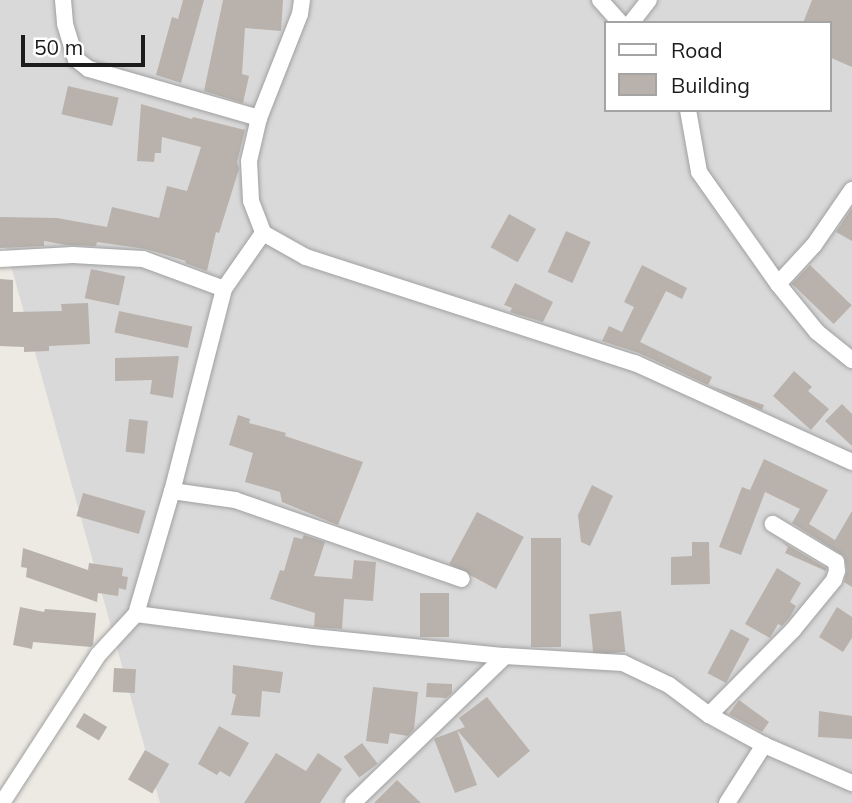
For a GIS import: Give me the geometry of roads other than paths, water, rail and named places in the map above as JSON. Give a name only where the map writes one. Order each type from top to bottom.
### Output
[{"type":"street","points":[[63,0],[65,24],[73,52],[76,59],[89,69],[259,118]]},
{"type":"street","points":[[302,0],[300,14],[259,118],[249,161],[251,201],[262,233],[306,257],[635,363],[852,462]]},
{"type":"street","points":[[600,0],[619,21]]},
{"type":"street","points":[[633,21],[649,0]]},
{"type":"street","points":[[688,112],[699,172],[778,284],[817,332],[852,360]]},
{"type":"street","points":[[778,284],[814,245],[852,190]]},
{"type":"street","points":[[2,803],[98,655],[136,614],[172,491],[224,289],[262,233]]},
{"type":"street","points":[[0,259],[73,255],[143,259],[224,289]]},
{"type":"street","points":[[172,491],[234,500],[462,579]]},
{"type":"street","points":[[709,715],[793,630],[834,580],[836,562],[773,524]]},
{"type":"street","points":[[136,614],[313,637],[505,656],[623,663],[669,685],[709,715],[764,745],[852,783]]},
{"type":"street","points":[[353,803],[505,656]]},
{"type":"street","points":[[727,803],[764,745]]}]
